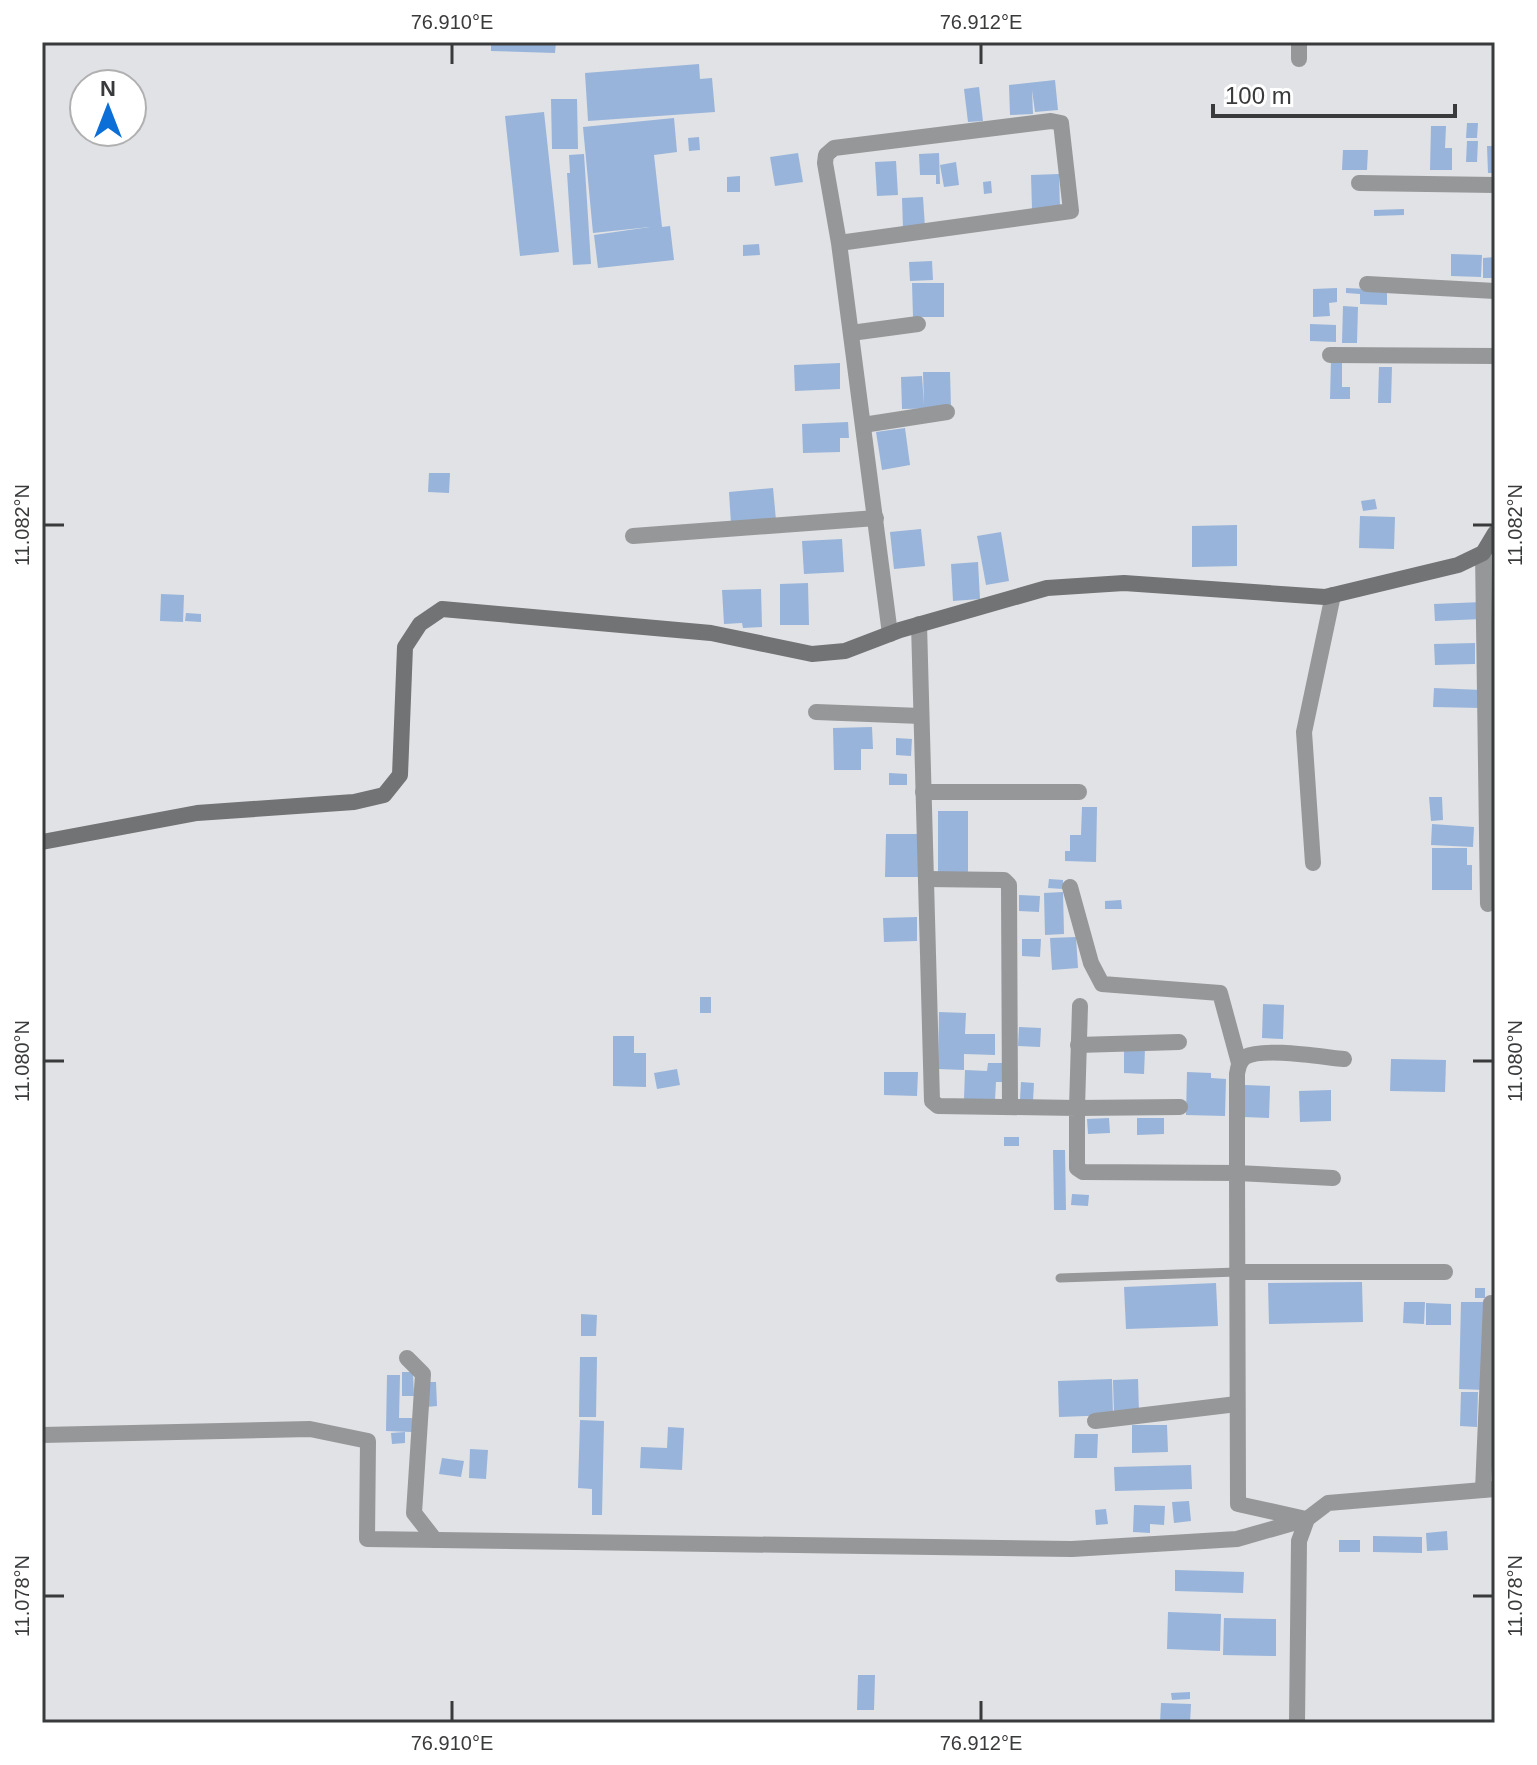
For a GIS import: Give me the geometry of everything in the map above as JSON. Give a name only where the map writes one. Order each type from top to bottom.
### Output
[{"type":"main road","points":[[42,842],[197,813],[354,802],[384,795],[400,775],[405,647],[420,624],[442,609],[711,633],[812,654],[845,651],[919,624],[1047,588],[1124,583],[1243,593],[1333,595],[1458,565],[1483,553],[1495,533]]},
{"type":"street","points":[[839,243],[1071,211],[1061,123],[1051,121],[834,148],[826,155],[890,634]]},
{"type":"street","points":[[1359,183],[1495,185]]},
{"type":"street","points":[[1367,284],[1495,291]]},
{"type":"street","points":[[851,333],[918,324]]},
{"type":"street","points":[[1330,355],[1495,356]]},
{"type":"street","points":[[863,425],[947,412]]},
{"type":"street","points":[[633,536],[876,518]]},
{"type":"street","points":[[1483,553],[1491,747],[1488,904]]},
{"type":"street","points":[[1313,863],[1304,732],[1333,595]]},
{"type":"street","points":[[919,624],[932,1101],[938,1106],[1180,1107]]},
{"type":"street","points":[[816,712],[921,716]]},
{"type":"street","points":[[923,792],[1079,792]]},
{"type":"street","points":[[927,879],[1004,880],[1009,885],[1010,1107]]},
{"type":"street","points":[[1070,887],[1091,963],[1102,984],[1220,993],[1239,1063],[1238,1504],[1307,1519]]},
{"type":"street","points":[[1080,1006],[1079,1171],[1333,1178]]},
{"type":"street","points":[[1078,1045],[1179,1042]]},
{"type":"street","points":[[1239,1063],[1246,1056],[1263,1053],[1344,1059]]},
{"type":"street","points":[[1237,1272],[1445,1272]]},
{"type":"street","points":[[42,1435],[310,1429],[368,1441],[367,1539],[1072,1549],[1237,1539],[1307,1519],[1328,1503],[1489,1489],[1491,1303]]},
{"type":"street","points":[[407,1358],[423,1374],[414,1513],[435,1540]]},
{"type":"street","points":[[1095,1421],[1237,1404]]},
{"type":"street","points":[[1297,1723],[1299,1541],[1307,1519]]},
{"type":"lane","points":[[1060,1278],[1237,1272]]},
{"type":"building","points":[[491,42],[556,42],[555,53],[491,51]]},
{"type":"building","points":[[699,64],[700,79],[712,78],[715,112],[588,121],[585,73]]},
{"type":"building","points":[[1055,80],[1058,110],[1035,112],[1032,90],[1033,114],[1010,115],[1009,85]]},
{"type":"building","points":[[979,87],[983,121],[968,122],[964,89]]},
{"type":"building","points":[[551,99],[577,99],[578,149],[552,149]]},
{"type":"building","points":[[544,112],[559,252],[520,256],[505,116]]},
{"type":"building","points":[[674,118],[677,152],[654,155],[662,227],[670,226],[674,260],[598,268],[594,235],[650,227],[593,233],[583,127]]},
{"type":"building","points":[[1467,123],[1478,123],[1477,138],[1466,138]]},
{"type":"building","points":[[1431,126],[1446,126],[1445,148],[1452,148],[1452,170],[1430,170]]},
{"type":"building","points":[[699,137],[700,150],[689,151],[688,138]]},
{"type":"building","points":[[1467,141],[1478,141],[1477,162],[1466,162]]},
{"type":"building","points":[[1487,146],[1495,146],[1495,173],[1488,173]]},
{"type":"building","points":[[1343,150],[1368,150],[1367,170],[1342,170]]},
{"type":"building","points":[[798,153],[803,182],[775,186],[770,157]]},
{"type":"building","points":[[939,153],[940,184],[936,184],[936,175],[920,175],[919,154]]},
{"type":"building","points":[[584,154],[591,264],[573,265],[567,173],[570,173],[569,155]]},
{"type":"building","points":[[896,161],[898,195],[877,196],[875,162]]},
{"type":"building","points":[[956,162],[959,185],[944,187],[940,165]]},
{"type":"building","points":[[1059,174],[1060,208],[1032,209],[1031,175]]},
{"type":"building","points":[[740,176],[740,192],[727,192],[727,177]]},
{"type":"building","points":[[991,181],[992,193],[984,194],[983,182]]},
{"type":"building","points":[[923,197],[925,228],[903,229],[902,198]]},
{"type":"building","points":[[1404,209],[1404,215],[1374,216],[1374,210]]},
{"type":"building","points":[[759,244],[760,255],[743,256],[743,245]]},
{"type":"building","points":[[1451,254],[1482,255],[1481,277],[1451,276]]},
{"type":"building","points":[[1495,257],[1495,278],[1483,278],[1483,258]]},
{"type":"building","points":[[932,261],[933,280],[910,281],[909,262]]},
{"type":"building","points":[[912,283],[944,283],[944,317],[913,317]]},
{"type":"building","points":[[1337,288],[1337,302],[1329,303],[1330,316],[1313,317],[1313,289]]},
{"type":"building","points":[[1346,288],[1387,290],[1387,305],[1360,304],[1360,294],[1346,293]]},
{"type":"building","points":[[1343,306],[1358,307],[1357,343],[1342,343]]},
{"type":"building","points":[[1310,324],[1336,325],[1336,342],[1310,341]]},
{"type":"building","points":[[1331,361],[1342,361],[1342,387],[1350,387],[1350,399],[1330,399]]},
{"type":"building","points":[[840,363],[840,389],[795,391],[794,365]]},
{"type":"building","points":[[1379,367],[1392,367],[1391,403],[1378,403]]},
{"type":"building","points":[[923,372],[950,372],[951,408],[902,409],[901,377],[922,376],[924,405]]},
{"type":"building","points":[[848,422],[849,438],[840,438],[840,452],[803,453],[802,424]]},
{"type":"building","points":[[905,428],[910,465],[882,470],[876,432]]},
{"type":"building","points":[[429,473],[450,473],[449,493],[428,492]]},
{"type":"building","points":[[773,488],[776,520],[731,524],[729,492]]},
{"type":"building","points":[[1375,499],[1377,509],[1363,511],[1361,501]]},
{"type":"building","points":[[1360,516],[1395,517],[1394,549],[1359,548]]},
{"type":"building","points":[[1237,525],[1237,566],[1192,567],[1192,526]]},
{"type":"building","points":[[921,529],[925,566],[894,569],[890,532]]},
{"type":"building","points":[[1001,532],[1009,581],[986,585],[977,536]]},
{"type":"building","points":[[842,539],[844,572],[804,574],[802,541]]},
{"type":"building","points":[[978,562],[980,599],[953,601],[951,564]]},
{"type":"building","points":[[808,583],[809,625],[780,625],[780,584]]},
{"type":"building","points":[[761,589],[762,627],[743,628],[742,623],[724,624],[722,590]]},
{"type":"building","points":[[161,594],[184,595],[183,622],[160,621]]},
{"type":"building","points":[[1482,602],[1482,619],[1435,621],[1434,604]]},
{"type":"building","points":[[186,613],[201,614],[201,622],[185,621]]},
{"type":"building","points":[[1475,643],[1475,664],[1435,665],[1434,644]]},
{"type":"building","points":[[1434,688],[1482,690],[1482,708],[1433,707]]},
{"type":"building","points":[[872,727],[873,749],[861,749],[861,770],[834,770],[833,728]]},
{"type":"building","points":[[896,738],[912,739],[911,756],[896,755]]},
{"type":"building","points":[[889,773],[907,774],[907,785],[889,785]]},
{"type":"building","points":[[1429,797],[1442,797],[1443,820],[1431,821]]},
{"type":"building","points":[[1082,807],[1097,807],[1096,862],[1065,861],[1065,851],[1070,851],[1070,835],[1081,835]]},
{"type":"building","points":[[938,811],[968,811],[968,879],[938,879]]},
{"type":"building","points":[[1432,824],[1474,827],[1473,847],[1431,845]]},
{"type":"building","points":[[886,834],[919,834],[919,877],[885,877]]},
{"type":"building","points":[[1432,848],[1467,848],[1467,865],[1472,865],[1472,890],[1432,890]]},
{"type":"building","points":[[1049,879],[1063,880],[1063,889],[1048,888]]},
{"type":"building","points":[[1063,892],[1064,934],[1045,935],[1044,893]]},
{"type":"building","points":[[1019,895],[1040,896],[1039,912],[1019,911]]},
{"type":"building","points":[[1121,900],[1122,909],[1105,909],[1105,901]]},
{"type":"building","points":[[917,917],[917,941],[884,942],[883,918]]},
{"type":"building","points":[[1076,937],[1078,968],[1052,970],[1050,938]]},
{"type":"building","points":[[1022,939],[1041,939],[1040,957],[1022,956]]},
{"type":"building","points":[[700,997],[711,997],[711,1013],[700,1013]]},
{"type":"building","points":[[1263,1004],[1284,1005],[1283,1039],[1262,1038]]},
{"type":"building","points":[[939,1012],[966,1013],[965,1034],[995,1034],[995,1055],[964,1054],[964,1070],[938,1069]]},
{"type":"building","points":[[1019,1027],[1041,1028],[1040,1047],[1018,1046]]},
{"type":"building","points":[[613,1036],[634,1036],[634,1053],[646,1053],[646,1087],[613,1086]]},
{"type":"building","points":[[1124,1049],[1145,1049],[1144,1074],[1124,1073]]},
{"type":"building","points":[[1391,1059],[1446,1060],[1445,1092],[1390,1091]]},
{"type":"building","points":[[988,1063],[1006,1063],[1005,1082],[996,1082],[995,1100],[964,1099],[965,1070],[987,1071]]},
{"type":"building","points":[[677,1069],[680,1085],[657,1089],[654,1073]]},
{"type":"building","points":[[884,1072],[918,1072],[917,1096],[884,1095]]},
{"type":"building","points":[[1187,1072],[1211,1073],[1211,1078],[1226,1079],[1225,1116],[1186,1115]]},
{"type":"building","points":[[1021,1082],[1034,1083],[1033,1101],[1020,1100]]},
{"type":"building","points":[[1245,1085],[1270,1086],[1269,1118],[1244,1117]]},
{"type":"building","points":[[1331,1090],[1331,1121],[1300,1122],[1299,1091]]},
{"type":"building","points":[[1109,1118],[1110,1133],[1088,1134],[1087,1119]]},
{"type":"building","points":[[1137,1118],[1164,1118],[1164,1134],[1137,1135]]},
{"type":"building","points":[[1004,1137],[1019,1137],[1019,1146],[1004,1146]]},
{"type":"building","points":[[1053,1150],[1065,1150],[1066,1210],[1054,1210]]},
{"type":"building","points":[[1072,1194],[1089,1195],[1088,1206],[1071,1205]]},
{"type":"building","points":[[1362,1282],[1363,1322],[1269,1324],[1268,1283]]},
{"type":"building","points":[[1216,1283],[1218,1326],[1126,1329],[1124,1287]]},
{"type":"building","points":[[1475,1288],[1485,1288],[1485,1298],[1475,1298]]},
{"type":"building","points":[[1404,1302],[1425,1302],[1424,1324],[1403,1323]]},
{"type":"building","points":[[1461,1302],[1487,1302],[1485,1390],[1459,1389]]},
{"type":"building","points":[[1426,1303],[1451,1304],[1451,1325],[1426,1325]]},
{"type":"building","points":[[581,1314],[597,1315],[596,1336],[581,1336]]},
{"type":"building","points":[[580,1357],[597,1357],[596,1417],[579,1417]]},
{"type":"building","points":[[402,1372],[413,1372],[414,1396],[402,1396]]},
{"type":"building","points":[[387,1375],[400,1375],[399,1418],[412,1418],[412,1432],[386,1431]]},
{"type":"building","points":[[1112,1379],[1113,1415],[1059,1417],[1058,1381]]},
{"type":"building","points":[[1138,1379],[1139,1413],[1114,1414],[1113,1380]]},
{"type":"building","points":[[425,1382],[436,1382],[437,1406],[426,1407]]},
{"type":"building","points":[[1461,1392],[1478,1392],[1477,1427],[1460,1426]]},
{"type":"building","points":[[580,1420],[604,1421],[602,1515],[592,1515],[592,1489],[578,1488]]},
{"type":"building","points":[[1132,1425],[1167,1425],[1168,1452],[1132,1453]]},
{"type":"building","points":[[668,1427],[684,1428],[682,1470],[640,1468],[641,1447],[667,1448]]},
{"type":"building","points":[[405,1432],[405,1443],[392,1444],[391,1433]]},
{"type":"building","points":[[1075,1434],[1098,1434],[1097,1458],[1074,1458]]},
{"type":"building","points":[[470,1449],[488,1450],[486,1479],[469,1478]]},
{"type":"building","points":[[442,1458],[464,1461],[461,1477],[439,1474]]},
{"type":"building","points":[[1191,1465],[1192,1489],[1115,1491],[1114,1467]]},
{"type":"building","points":[[1189,1501],[1191,1521],[1174,1523],[1172,1502]]},
{"type":"building","points":[[1134,1505],[1165,1506],[1164,1525],[1150,1524],[1150,1533],[1133,1532]]},
{"type":"building","points":[[1106,1509],[1108,1524],[1096,1525],[1095,1510]]},
{"type":"building","points":[[1447,1531],[1448,1550],[1427,1551],[1426,1533]]},
{"type":"building","points":[[1373,1536],[1422,1537],[1422,1553],[1373,1552]]},
{"type":"building","points":[[1339,1540],[1360,1540],[1360,1552],[1339,1552]]},
{"type":"building","points":[[1175,1570],[1244,1572],[1243,1593],[1175,1591]]},
{"type":"building","points":[[1168,1612],[1221,1614],[1220,1651],[1167,1649]]},
{"type":"building","points":[[1224,1618],[1276,1619],[1276,1656],[1223,1655]]},
{"type":"building","points":[[858,1675],[875,1675],[874,1710],[857,1710]]},
{"type":"building","points":[[1190,1692],[1190,1699],[1172,1700],[1171,1693]]},
{"type":"building","points":[[1161,1703],[1191,1704],[1190,1723],[1160,1723]]}]
